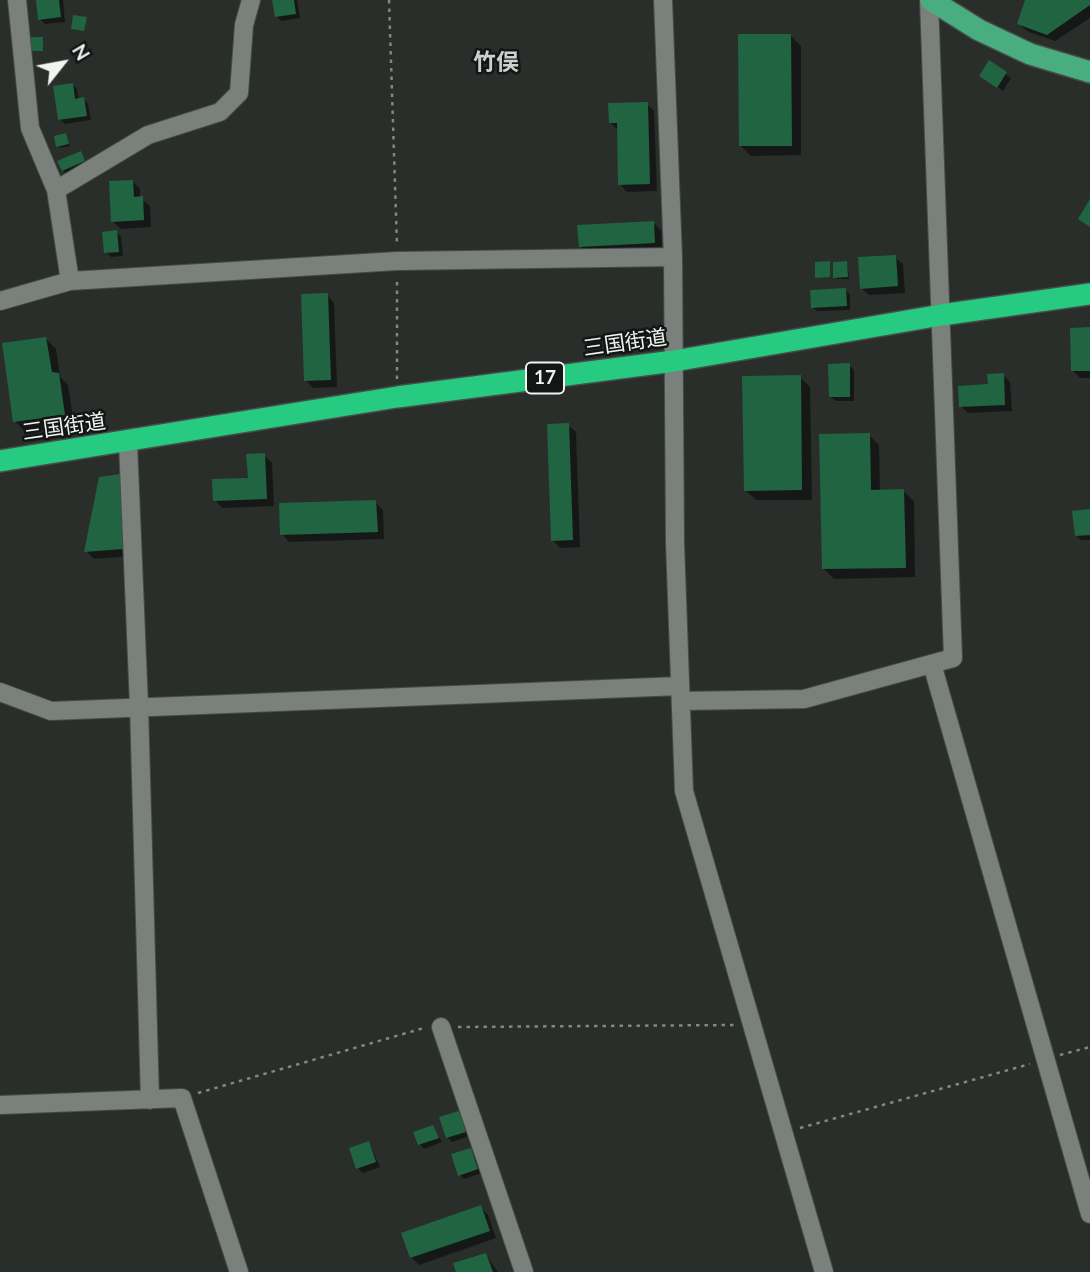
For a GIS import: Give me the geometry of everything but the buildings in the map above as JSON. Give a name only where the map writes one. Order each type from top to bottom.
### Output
[{"type":"highway","name":"三国街道","points":[[0,461],[128,443],[397,397],[674,361],[941,315],[1090,294]]},
{"type":"main road","points":[[930,0],[979,30],[1030,54],[1090,72]]},
{"type":"street","points":[[17,0],[30,128],[56,190],[70,281]]},
{"type":"street","points":[[56,190],[148,135],[220,112],[239,93],[244,25],[251,0]]},
{"type":"street","points":[[663,0],[673,257],[684,791],[824,1272]]},
{"type":"street","points":[[0,692],[51,711],[139,706],[681,694],[804,699],[953,659],[930,0]]},
{"type":"street","points":[[0,301],[70,281],[397,261],[673,257]]},
{"type":"street","points":[[128,443],[139,706],[150,1100]]},
{"type":"street","points":[[932,664],[1090,1214]]},
{"type":"street","points":[[441,1027],[524,1272]]},
{"type":"street","points":[[0,1105],[182,1098],[239,1272]]},
{"type":"path","points":[[389,0],[397,261],[397,397]]},
{"type":"path","points":[[783,1133],[1090,1046]]},
{"type":"district","name":"竹俣","points":[[496,63]]}]
